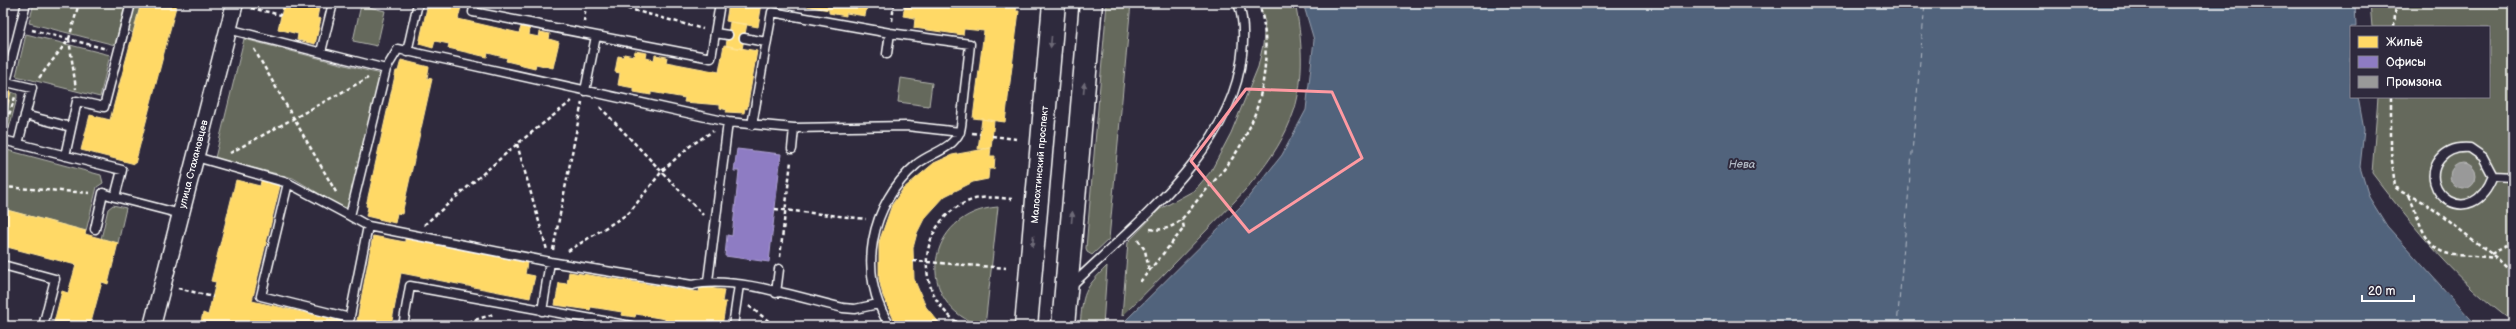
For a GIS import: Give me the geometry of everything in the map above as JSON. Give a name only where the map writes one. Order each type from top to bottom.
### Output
[{"type":"main road","name":"Малоохтинский проспект","points":[[1026,326],[1054,3]]},
{"type":"main road","points":[[1063,326],[1091,3]]},
{"type":"street","name":"улица Стахановцев","points":[[152,326],[235,3]]},
{"type":"lane","points":[[18,144],[32,88],[6,82],[26,3]]},
{"type":"lane","points":[[64,156],[77,101],[104,107],[131,3]]},
{"type":"lane","points":[[321,52],[333,3]]},
{"type":"lane","points":[[407,52],[418,3]]},
{"type":"lane","points":[[475,3],[473,12],[711,58],[720,3]]},
{"type":"lane","points":[[1066,291],[1134,227],[1180,177],[1219,127],[1233,98],[1240,72],[1244,37],[1238,3]]},
{"type":"lane","points":[[752,125],[772,12],[890,33],[970,44],[960,132],[950,146],[918,163],[905,175],[884,204],[877,220],[870,257],[871,273],[878,304],[890,326]]},
{"type":"lane","points":[[228,29],[386,69]]},
{"type":"lane","points":[[715,33],[728,35]]},
{"type":"lane","points":[[886,54],[890,33]]},
{"type":"lane","points":[[585,91],[596,36]]},
{"type":"lane","points":[[744,38],[766,42]]},
{"type":"lane","points":[[350,216],[386,69],[398,49],[728,122],[794,128],[907,126],[960,132]]},
{"type":"lane","points":[[25,115],[71,127]]},
{"type":"lane","points":[[708,281],[716,229],[728,122]]},
{"type":"lane","points":[[792,149],[794,128]]},
{"type":"lane","points":[[3,140],[122,170],[115,197]]},
{"type":"lane","points":[[2470,148],[2483,157],[2493,176],[2482,197],[2469,204],[2461,205],[2441,196],[2437,189],[2434,175],[2435,168],[2443,155],[2449,151],[2470,148]]},
{"type":"lane","points":[[196,157],[288,182],[368,226],[414,236],[550,262],[692,285],[708,281],[738,285],[843,308],[855,309],[878,304]]},
{"type":"lane","points":[[2493,176],[2513,177]]},
{"type":"lane","points":[[288,182],[261,296],[349,322],[368,226]]},
{"type":"lane","points":[[95,230],[103,193],[181,214]]},
{"type":"lane","points":[[542,311],[550,262]]},
{"type":"lane","points":[[3,265],[55,279],[43,326]]},
{"type":"lane","points":[[776,293],[779,269]]},
{"type":"lane","points":[[733,326],[738,285]]},
{"type":"lane","points":[[403,326],[410,286],[517,307],[631,326]]},
{"type":"path","points":[[32,88],[69,39],[79,3]]},
{"type":"path","points":[[582,33],[586,3]]},
{"type":"path","points":[[607,3],[715,33]]},
{"type":"path","points":[[890,33],[894,3]]},
{"type":"path","points":[[2394,26],[2396,3]]},
{"type":"path","points":[[251,8],[281,15]]},
{"type":"path","points":[[20,27],[118,52]]},
{"type":"path","points":[[245,33],[292,118],[350,216]]},
{"type":"path","points":[[69,39],[77,101]]},
{"type":"path","points":[[214,162],[292,118],[386,69]]},
{"type":"path","points":[[414,236],[517,144],[585,91]]},
{"type":"path","points":[[585,91],[662,170],[716,229]]},
{"type":"path","points":[[550,262],[585,91]]},
{"type":"path","points":[[7,121],[8,112],[12,103]]},
{"type":"path","points":[[550,262],[629,213],[662,170],[690,146],[728,122]]},
{"type":"path","points":[[992,136],[1016,139]]},
{"type":"path","points":[[517,144],[550,262]]},
{"type":"path","points":[[779,269],[792,149]]},
{"type":"path","points":[[3,187],[96,193]]},
{"type":"path","points":[[2409,196],[2426,237],[2437,251],[2447,254],[2479,255],[2498,259]]},
{"type":"path","points":[[963,326],[947,315],[933,296],[929,285],[926,262],[928,250],[937,228],[954,210],[970,202],[987,197],[1012,199]]},
{"type":"path","points":[[775,209],[877,220]]},
{"type":"path","points":[[1140,282],[1184,228],[1182,219]]},
{"type":"path","points":[[1134,227],[1136,238],[1145,250],[1149,271]]},
{"type":"path","points":[[2490,254],[2513,243]]},
{"type":"path","points":[[913,261],[1006,268]]},
{"type":"path","points":[[163,284],[213,297]]},
{"type":"path","points":[[737,297],[775,326]]},
{"type":"path","points":[[455,326],[517,307]]},
{"type":"highlighted area","points":[[1246,89],[1332,92],[1362,158],[1249,232],[1191,161]]},
{"type":"green space","points":[[34,3],[115,3],[125,6],[115,45],[29,23]]},
{"type":"green space","points":[[135,3],[141,3],[133,33],[128,30],[128,27]]},
{"type":"green space","points":[[1107,3],[1131,3],[1109,239],[1092,255],[1087,252],[1086,248]]},
{"type":"green space","points":[[1258,3],[1295,3],[1301,43],[1301,71],[1300,85],[1294,111],[1287,129],[1267,163],[1242,194],[1122,316],[1128,242],[1160,209],[1195,190],[1211,171],[1231,133],[1258,67],[1263,45],[1265,22]]},
{"type":"green space","points":[[2370,3],[2513,3],[2513,322],[2473,289],[2437,253],[2420,234],[2372,173],[2378,98],[2490,98],[2490,26],[2372,26]]},
{"type":"green space","points":[[361,5],[385,11],[377,46],[353,41]]},
{"type":"green space","points":[[26,34],[110,55],[100,97],[16,76]]},
{"type":"green space","points":[[244,39],[380,74],[348,211],[293,178],[215,158]]},
{"type":"green space","points":[[901,78],[932,83],[929,106],[898,102]]},
{"type":"green space","points":[[11,92],[17,94],[17,98],[9,129],[3,131]]},
{"type":"green space","points":[[3,149],[101,175],[103,183],[97,187],[86,231],[3,209]]},
{"type":"green space","points":[[113,205],[126,208],[118,243],[101,239],[108,209]]},
{"type":"green space","points":[[998,207],[985,326],[982,326],[960,315],[945,299],[937,280],[936,260],[942,241],[955,225],[973,213]]},
{"type":"green space","points":[[1107,266],[1103,326],[1080,326],[1082,306],[1086,293],[1093,281]]},
{"type":"water","name":"Нева","points":[[1303,3],[2355,3],[2356,26],[2350,26],[2350,98],[2358,98],[2364,130],[2360,167],[2369,197],[2387,226],[2477,326],[1120,326],[1242,205],[1282,155],[1306,110],[1314,40]]},
{"type":"building: Жильё","points":[[3,3],[8,3],[3,21]]},
{"type":"building: Жильё","points":[[141,3],[177,3],[135,164],[81,150],[90,115],[110,120]]},
{"type":"building: Жильё","points":[[284,3],[320,3],[317,18],[321,19],[315,44],[297,40],[298,34],[278,29]]},
{"type":"building: Жильё","points":[[428,3],[462,3],[458,19],[519,33],[521,27],[530,29],[529,35],[539,37],[540,32],[550,34],[549,39],[559,42],[553,68],[536,64],[535,68],[506,61],[507,58],[488,53],[487,57],[448,48],[449,44],[435,41],[433,48],[419,44]]},
{"type":"building: Жильё","points":[[729,3],[762,3],[758,27],[726,21]]},
{"type":"building: Жильё","points":[[782,3],[876,3],[875,7],[867,6],[865,16],[846,13],[846,16],[829,13],[829,10],[795,4],[795,7],[782,5]]},
{"type":"building: Жильё","points":[[917,3],[961,3],[978,7],[979,3],[984,3],[1017,7],[1016,11],[1019,11],[1005,122],[973,118],[984,31],[964,29],[963,35],[914,28],[915,18],[903,16],[905,4],[916,6]]},
{"type":"building: Жильё","points":[[730,22],[747,24],[742,49],[726,46]]},
{"type":"building: Жильё","points":[[724,45],[757,51],[747,109],[745,108],[744,113],[726,112],[727,110],[720,108],[720,105],[684,102],[685,98],[651,92],[651,95],[634,92],[634,88],[618,85],[620,73],[615,72],[618,56],[623,57],[624,54],[634,56],[635,51],[647,53],[646,58],[654,60],[655,55],[667,57],[666,62],[719,72]]},
{"type":"building: Жильё","points":[[401,60],[429,67],[427,78],[432,79],[402,214],[397,213],[395,223],[366,216],[368,207],[366,206],[396,71],[398,71]]},
{"type":"building: Жильё","points":[[3,89],[11,91],[3,124]]},
{"type":"building: Жильё","points":[[982,119],[994,121],[991,148],[978,149]]},
{"type":"building: Жильё","points":[[991,148],[990,156],[995,156],[994,169],[989,169],[988,179],[973,182],[945,196],[924,219],[917,233],[913,248],[914,279],[926,307],[942,326],[897,326],[883,296],[879,279],[879,242],[892,205],[903,189],[934,163],[952,155]]},
{"type":"building: Жильё","points":[[236,180],[260,186],[261,181],[280,186],[252,301],[342,321],[341,326],[258,326],[246,323],[246,326],[200,326],[203,313],[208,315],[216,282],[211,281]]},
{"type":"building: Жильё","points":[[3,209],[86,231],[85,234],[118,243],[108,284],[102,282],[90,326],[53,326],[62,291],[68,293],[76,265],[3,246]]},
{"type":"building: Жильё","points":[[373,236],[405,242],[405,239],[527,263],[525,274],[535,276],[530,298],[401,273],[391,326],[356,326]]},
{"type":"building: Жильё","points":[[569,272],[699,292],[700,287],[724,290],[722,302],[726,302],[722,326],[689,326],[665,322],[665,319],[636,314],[635,317],[621,315],[622,312],[591,307],[590,310],[555,305],[559,283],[567,284]]},
{"type":"building: Офисы","points":[[737,149],[781,154],[769,262],[725,256],[727,235],[732,236],[739,171],[734,171]]},
{"type":"building: Промзона","points":[[2463,163],[2472,167],[2476,176],[2472,185],[2463,189],[2454,185],[2450,176],[2454,167]]},
{"type":"ferry route","points":[[1897,326],[1925,3]]}]
